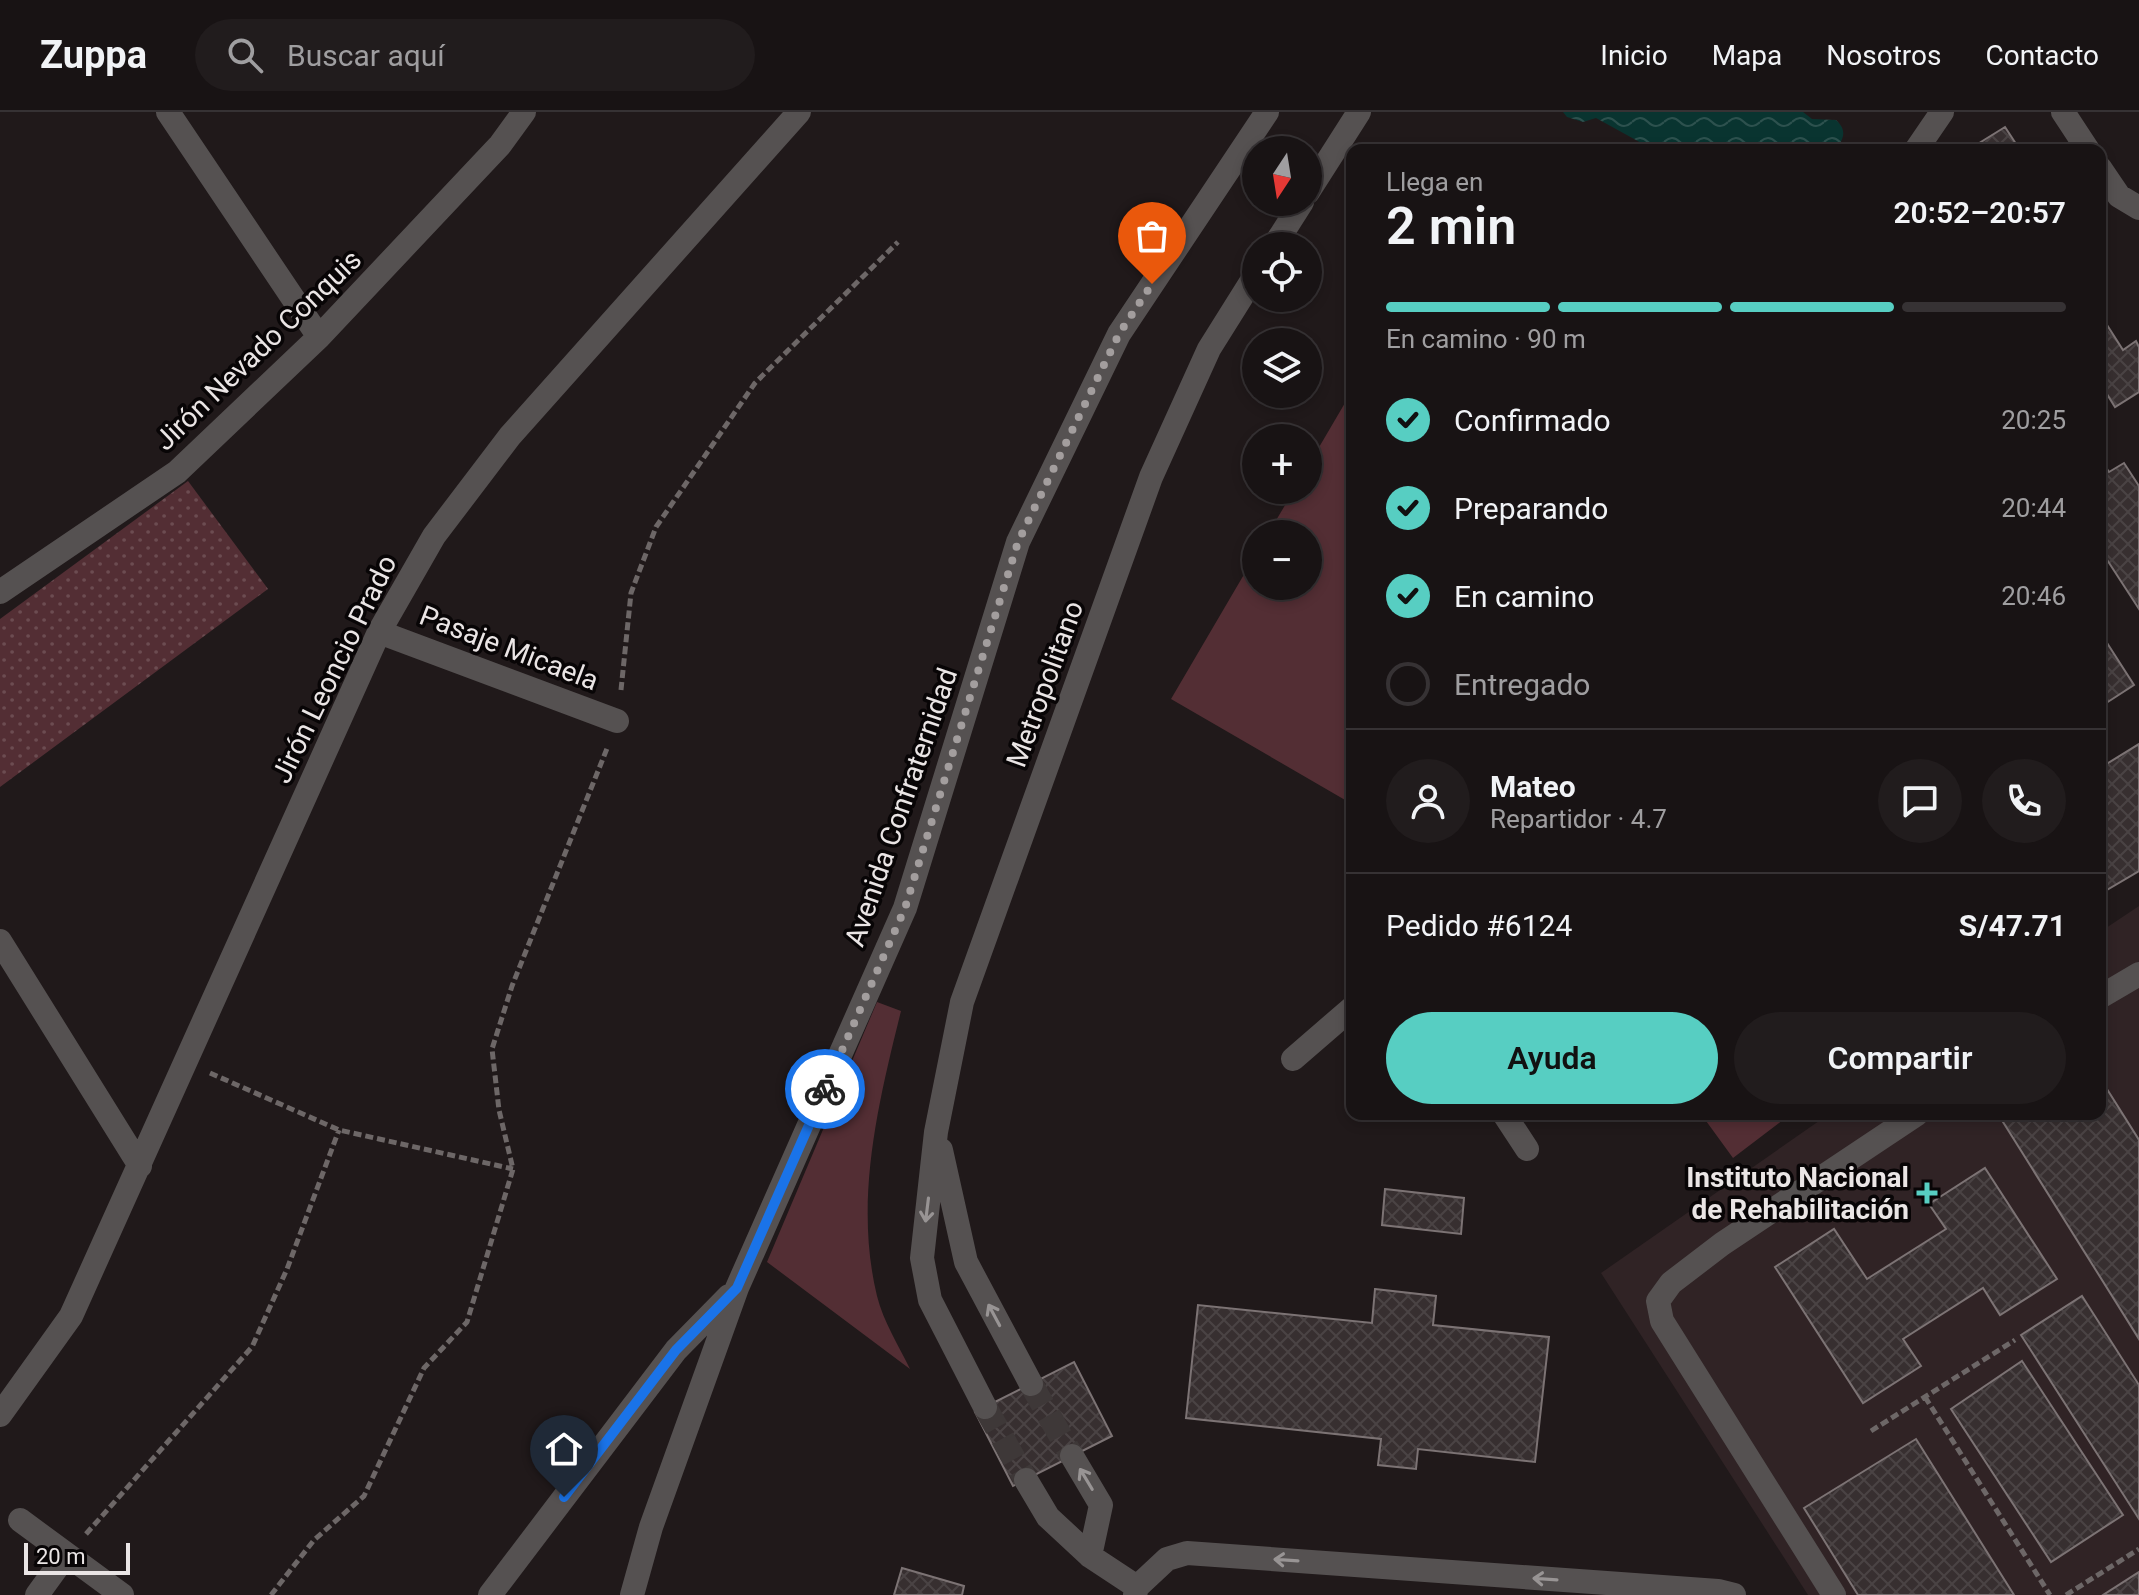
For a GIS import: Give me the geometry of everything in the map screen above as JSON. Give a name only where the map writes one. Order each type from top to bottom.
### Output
[{"type":"street","points":[[168,112],[319,337]]},
{"type":"street","name":"Jirón Nevado Conquis","points":[[0,592],[177,472],[319,337],[500,145],[524,112]]},
{"type":"street","name":"Jirón Leoncio Prado","points":[[0,1415],[71,1316],[379,632],[434,536],[510,436],[799,112]]},
{"type":"street","name":"Avenida Confraternidad","points":[[632,1595],[651,1527],[737,1288],[905,908],[1018,542],[1119,334],[1267,112]]},
{"type":"street","points":[[1322,170],[1359,112]]},
{"type":"street","points":[[1920,144],[1942,112]]},
{"type":"street","points":[[2063,112],[2084,144]]},
{"type":"street","points":[[2106,177],[2119,196],[2139,208]]},
{"type":"street","name":"Metropolitano","points":[[985,1407],[930,1300],[922,1258],[936,1132],[962,1002],[1151,477],[1209,349],[1242,296]]},
{"type":"street","name":"Pasaje Micaela","points":[[379,632],[617,721]]},
{"type":"street","points":[[0,941],[140,1166]]},
{"type":"street","points":[[2106,993],[2139,974]]},
{"type":"street","points":[[1293,1059],[1346,1013]]},
{"type":"street","points":[[1508,1120],[1527,1149]]},
{"type":"street","points":[[1834,1595],[1662,1321],[1658,1301],[1671,1283],[1722,1244],[1908,1120]]},
{"type":"street","name":"Metropolitano","points":[[936,1132],[966,1262],[1031,1384]]},
{"type":"street","points":[[490,1595],[676,1350],[737,1288]]},
{"type":"street","points":[[1072,1456],[1101,1505],[1090,1556]]},
{"type":"street","points":[[1026,1480],[1048,1517],[1090,1556],[1136,1591],[1167,1559],[1187,1553],[1703,1590],[1734,1595]]},
{"type":"street","points":[[20,1520],[122,1595]]},
{"type":"street","points":[[37,1595],[66,1555]]},
{"type":"path","points":[[271,1595],[314,1540],[364,1496],[424,1368],[467,1322],[513,1169],[499,1110],[492,1049],[512,986],[582,816],[617,721],[631,593],[656,527],[755,383],[898,242]]},
{"type":"path","points":[[185,1062],[339,1130],[513,1169]]},
{"type":"path","points":[[66,1555],[252,1347],[287,1269],[339,1130]]},
{"type":"path","points":[[1871,1431],[2015,1340]]},
{"type":"path","points":[[1925,1397],[2050,1595]]},
{"type":"path","points":[[2066,1595],[2139,1549]]},
{"type":"shaded area","points":[[1346,401],[1346,801],[1171,699],[1242,578],[1242,600],[1322,600],[1322,520],[1276,520],[1286,504],[1322,504],[1322,442]]},
{"type":"shaded area","points":[[188,481],[268,589],[0,787],[0,619]]},
{"type":"shaded area","name":"Instituto Nacional de Rehabilitación","points":[[2139,906],[2139,1595],[1808,1595],[1601,1273],[1820,1120],[2106,1120],[2106,928]]},
{"type":"shaded area","points":[[877,1002],[901,1011],[884,1081],[872,1153],[868,1189],[870,1260],[880,1305],[910,1369],[767,1262]]},
{"type":"shaded area","points":[[1705,1120],[1783,1120],[1733,1158]]},
{"type":"water","points":[[1563,112],[1803,112],[1812,119],[1836,120],[1843,135],[1840,144],[1643,144],[1596,118],[1583,122],[1567,117]]},
{"type":"building","points":[[2005,127],[2016,144],[1978,144]]},
{"type":"building","points":[[2106,323],[2123,350],[2136,341],[2139,347],[2139,392],[2115,407],[2106,393]]},
{"type":"building","points":[[2124,463],[2139,486],[2139,609],[2106,558],[2106,467],[2109,472]]},
{"type":"building","points":[[2106,641],[2134,685],[2106,703]]},
{"type":"building","points":[[2139,744],[2139,871],[2106,890],[2106,764]]},
{"type":"building","points":[[2106,1088],[2139,1140],[2139,1339],[2002,1120],[2106,1120]]},
{"type":"building","points":[[1985,1168],[2057,1279],[2000,1315],[1983,1288],[1903,1339],[1921,1366],[1863,1403],[1775,1267],[1834,1229],[1867,1279],[1946,1229],[1929,1204]]},
{"type":"building","points":[[1385,1189],[1464,1198],[1461,1234],[1382,1225]]},
{"type":"building","points":[[1375,1289],[1436,1296],[1433,1325],[1549,1337],[1535,1462],[1418,1449],[1416,1469],[1378,1465],[1381,1439],[1186,1418],[1198,1305],[1372,1323]]},
{"type":"building","points":[[2082,1296],[2139,1385],[2139,1519],[2021,1335]]},
{"type":"building","points":[[2022,1361],[2123,1515],[2051,1562],[1951,1409]]},
{"type":"building","points":[[1074,1362],[1112,1436],[1013,1486],[975,1412]]},
{"type":"building","points":[[1916,1439],[2014,1595],[1858,1595],[1804,1508]]},
{"type":"building","points":[[902,1568],[964,1586],[962,1595],[894,1595]]},
{"type":"building","points":[[2139,1572],[2139,1595],[2103,1595]]},
{"type":"tunnel","points":[[1031,1384],[1072,1456]]},
{"type":"tunnel","points":[[985,1407],[1026,1480]]},
{"type":"way so far","points":[[825,1089],[905,908],[1018,542],[1119,334],[1152,284]]},
{"type":"place","name":"Instituto Nacional de Rehabilitación","points":[[1927,1193]]},
{"type":"route","points":[[564,1497],[676,1350],[737,1288],[825,1089]]}]
